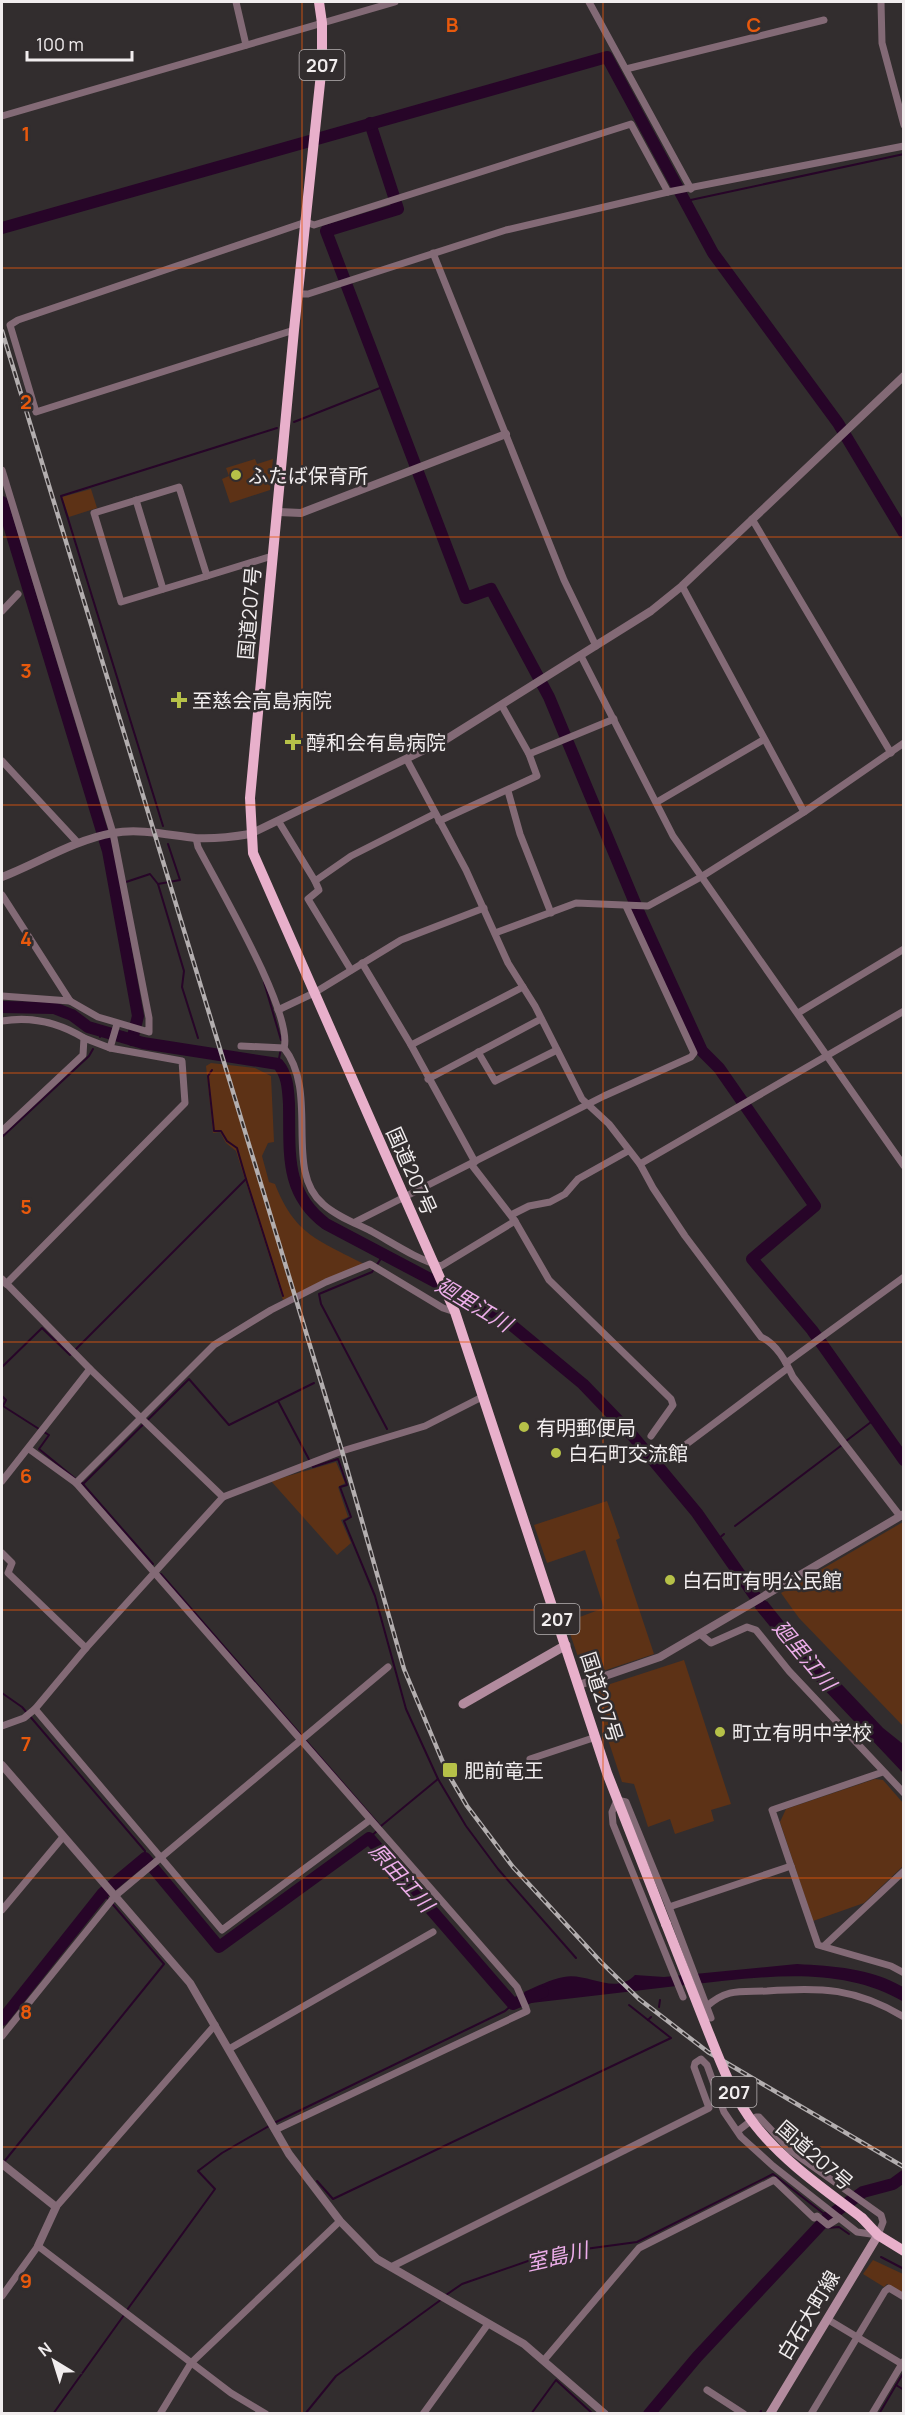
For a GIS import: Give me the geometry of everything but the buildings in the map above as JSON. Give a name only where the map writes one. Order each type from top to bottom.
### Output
[{"type":"highway","name":"国道207号","points":[[319,2],[322,23],[322,64],[294,330],[279,512],[272,556],[250,798],[250,834],[253,853],[455,1312],[617,1800],[721,2064],[738,2099],[755,2125],[782,2154],[810,2179],[862,2218],[878,2235],[903,2251]]},
{"type":"main road","points":[[463,1704],[566,1645]]},
{"type":"main road","name":"白石大町線","points":[[772,2413],[878,2235]]},
{"type":"street","points":[[236,2],[246,45]]},
{"type":"street","points":[[2,116],[395,2]]},
{"type":"street","points":[[589,2],[692,189]]},
{"type":"street","points":[[881,2],[882,43],[903,125]]},
{"type":"street","points":[[626,69],[824,20]]},
{"type":"street","points":[[294,330],[36,412],[10,325],[18,320],[306,222],[314,225],[631,124],[668,192]]},
{"type":"street","points":[[298,294],[308,294],[506,230],[668,192],[903,146]]},
{"type":"street","points":[[433,253],[564,580],[596,646]]},
{"type":"street","points":[[2,877],[78,843],[113,833],[172,834],[196,838],[229,838],[250,834],[407,760],[502,706],[651,611],[682,586],[903,376]]},
{"type":"street","points":[[279,512],[301,513],[506,434]]},
{"type":"street","points":[[2,470],[113,833],[149,1018],[149,1032],[98,1017],[70,1001],[2,996]]},
{"type":"street","points":[[207,576],[179,487],[94,513],[121,602],[163,589],[207,576],[272,556]]},
{"type":"street","points":[[136,500],[163,589]]},
{"type":"street","points":[[752,519],[891,753]]},
{"type":"street","points":[[682,586],[762,740],[804,812]]},
{"type":"street","points":[[2,611],[18,594]]},
{"type":"street","points":[[581,656],[674,836],[903,1166]]},
{"type":"street","points":[[439,821],[537,776],[529,754],[502,706]]},
{"type":"street","points":[[529,754],[614,719]]},
{"type":"street","points":[[657,802],[762,740]]},
{"type":"street","points":[[495,933],[586,902],[648,906],[701,877],[804,812],[903,743]]},
{"type":"street","points":[[407,760],[523,987],[588,1106],[609,1124],[640,1164],[685,1236],[761,1336],[770,1341],[793,1377],[843,1443],[902,1515],[660,1657],[579,1685]]},
{"type":"street","points":[[2,761],[78,843]]},
{"type":"street","points":[[508,791],[520,834],[551,913]]},
{"type":"street","points":[[315,881],[351,856],[434,814]]},
{"type":"street","points":[[279,822],[319,890],[308,899],[351,970]]},
{"type":"street","points":[[196,838],[198,848],[266,980],[278,1010],[286,1040],[281,1047],[259,1049],[241,1046]]},
{"type":"street","points":[[2,895],[70,1001]]},
{"type":"street","points":[[355,1222],[604,1096],[666,1070],[694,1053],[633,906]]},
{"type":"street","points":[[278,1010],[314,993],[401,940],[484,908]]},
{"type":"street","points":[[798,1013],[903,949]]},
{"type":"street","points":[[362,963],[411,1045],[473,1163],[513,1218],[549,1280],[671,1399],[673,1405],[651,1436]]},
{"type":"street","points":[[411,1045],[523,987]]},
{"type":"street","points":[[640,1164],[903,1011]]},
{"type":"street","points":[[428,1079],[542,1019]]},
{"type":"street","points":[[2,1021],[46,1021],[64,1026],[84,1038],[110,1048],[182,1061],[185,1103],[4,1281],[90,1369],[223,1497]]},
{"type":"street","points":[[110,1048],[117,1024]]},
{"type":"street","points":[[2,1131],[83,1055],[84,1038]]},
{"type":"street","points":[[281,1047],[292,1059],[301,1082],[304,1169],[309,1185],[323,1205],[433,1264],[444,1264],[529,1206],[550,1202],[565,1194],[578,1179],[628,1151]]},
{"type":"street","points":[[478,1052],[495,1081],[557,1050]]},
{"type":"street","points":[[78,1481],[144,1421],[219,1341],[326,1282],[370,1264],[443,1308],[455,1312]]},
{"type":"street","points":[[668,1458],[818,1339],[903,1277]]},
{"type":"street","points":[[2,1481],[90,1369]]},
{"type":"street","points":[[2,1726],[24,1718],[34,1710],[86,1648],[223,1497],[342,1451],[425,1426],[484,1396]]},
{"type":"street","points":[[29,1449],[78,1481],[517,1987],[526,2008],[527,2011],[273,2126]]},
{"type":"street","points":[[2,1553],[12,1563],[8,1573],[86,1648]]},
{"type":"street","points":[[700,1634],[711,1643],[747,1627],[756,1630],[789,1671],[903,1793]]},
{"type":"street","points":[[2,2036],[111,1900],[160,1856],[388,1667]]},
{"type":"street","points":[[34,1710],[222,1930],[370,1820]]},
{"type":"street","points":[[530,1759],[596,1737]]},
{"type":"street","points":[[2,1765],[103,1881],[111,1900],[190,1983],[273,2126],[340,2221],[360,2244],[391,2267],[545,2359],[605,2414]]},
{"type":"street","points":[[883,1772],[772,1810],[818,1945],[891,1966],[903,1973]]},
{"type":"street","points":[[683,1997],[613,1824],[612,1812],[617,1800],[626,1802],[711,2018]]},
{"type":"street","points":[[2,1910],[63,1837]]},
{"type":"street","points":[[669,1907],[791,1866]]},
{"type":"street","points":[[824,1946],[903,1871]]},
{"type":"street","points":[[229,2049],[433,1932]]},
{"type":"street","points":[[707,2006],[722,1994],[813,1987],[850,1993],[879,2002],[903,2018]]},
{"type":"street","points":[[2,2296],[38,2246],[56,2207],[215,2025]]},
{"type":"street","points":[[391,2267],[709,2108],[694,2067],[698,2060],[705,2061],[724,2112],[738,2130],[741,2138],[772,2166],[857,2232],[878,2235],[883,2222],[880,2215],[791,2151],[759,2117],[756,2116],[738,2130]]},
{"type":"street","points":[[3,2165],[56,2207]]},
{"type":"street","points":[[545,2359],[639,2248],[774,2180],[814,2218],[817,2216],[828,2225],[839,2218]]},
{"type":"street","points":[[160,2414],[191,2363],[340,2221]]},
{"type":"street","points":[[38,2246],[231,2393],[266,2414]]},
{"type":"street","points":[[811,2414],[885,2291],[889,2288],[903,2297]]},
{"type":"street","points":[[827,2319],[903,2362],[872,2414]]},
{"type":"street","points":[[423,2414],[488,2324]]},
{"type":"street","points":[[707,2390],[744,2414]]},
{"type":"shaded area","points":[[255,459],[257,464],[273,459],[270,490],[230,503],[222,479],[229,476],[226,468]]},
{"type":"shaded area","points":[[91,489],[97,508],[69,517],[62,497]]},
{"type":"shaded area","points":[[211,1063],[255,1068],[271,1076],[274,1142],[268,1143],[262,1156],[269,1182],[275,1184],[291,1215],[310,1234],[364,1264],[283,1300],[236,1151],[226,1143],[220,1132],[213,1133],[206,1066]]},
{"type":"shaded area","points":[[336,1462],[345,1483],[338,1487],[348,1517],[341,1520],[351,1543],[337,1555],[271,1481]]},
{"type":"shaded area","points":[[607,1501],[620,1538],[616,1540],[654,1654],[585,1677],[566,1622],[604,1608],[585,1550],[547,1563],[534,1525]]},
{"type":"shaded area","points":[[903,1522],[903,1726],[799,1618],[781,1593]]},
{"type":"shaded area","points":[[684,1660],[731,1804],[711,1810],[714,1821],[675,1834],[670,1819],[648,1827],[634,1784],[622,1782],[594,1697],[604,1686]]},
{"type":"shaded area","points":[[875,1779],[883,1780],[903,1803],[903,1866],[864,1903],[813,1921],[780,1822],[786,1809]]},
{"type":"shaded area","points":[[873,2260],[903,2274],[903,2294],[887,2284],[884,2287],[863,2274]]},
{"type":"water","points":[[767,1601],[791,1631],[883,1728],[903,1744],[903,1773],[803,1667],[755,1608]]},
{"type":"water","points":[[797,1964],[838,1967],[878,1976],[903,1987],[904,2002],[879,1990],[852,1982],[797,1976],[740,1979],[531,2003],[524,1992],[549,1981],[573,1976],[610,1984],[627,1981],[635,1975],[664,1977]]},
{"type":"waterway","points":[[2,228],[607,57],[713,253],[838,423],[904,533]]},
{"type":"waterway","points":[[370,123],[398,209],[326,231],[466,598],[491,589],[549,697],[640,915],[702,1051],[719,1068],[815,1206],[752,1259],[812,1330],[904,1460]]},
{"type":"waterway","points":[[686,201],[904,154]]},
{"type":"waterway","points":[[294,422],[385,386]]},
{"type":"waterway","points":[[163,826],[61,496],[277,428]]},
{"type":"waterway","points":[[2,502],[108,851],[138,1016],[132,1040]]},
{"type":"waterway","points":[[158,884],[180,880],[168,844]]},
{"type":"waterway","points":[[114,886],[150,874],[158,884],[184,971],[182,987],[198,1038]]},
{"type":"waterway","points":[[264,982],[281,1040]]},
{"type":"waterway","name":"廻里江川","points":[[2,1007],[54,1008],[72,1015],[88,1027],[143,1043],[278,1064],[284,1073],[288,1088],[292,1170],[296,1185],[312,1212],[326,1224],[502,1317],[583,1384],[632,1435],[697,1513],[764,1609]]},
{"type":"waterway","name":"廻里江川","points":[[100,1031],[100,1037]]},
{"type":"waterway","points":[[278,1064],[281,1048]]},
{"type":"waterway","points":[[2,1137],[89,1056],[93,1049]]},
{"type":"waterway","points":[[2,1367],[42,1328],[70,1355],[246,1179],[237,1148],[227,1141],[221,1131],[214,1131],[208,1076],[212,1070]]},
{"type":"waterway","points":[[246,1179],[283,1296]]},
{"type":"waterway","points":[[384,1254],[372,1272],[319,1294],[321,1304],[387,1429]]},
{"type":"waterway","points":[[83,1484],[189,1379],[229,1425],[314,1383]]},
{"type":"waterway","points":[[2,1396],[6,1400],[3,1406],[39,1429]]},
{"type":"waterway","points":[[278,1401],[313,1467],[338,1459],[347,1485],[340,1487],[351,1517],[344,1521],[375,1596],[406,1709],[438,1779],[466,1826],[498,1869],[576,1958]]},
{"type":"waterway","points":[[846,1441],[875,1419]]},
{"type":"waterway","points":[[44,1432],[49,1435],[39,1449],[77,1480]]},
{"type":"waterway","points":[[735,1526],[842,1445]]},
{"type":"waterway","points":[[82,1483],[153,1564]]},
{"type":"waterway","points":[[717,1540],[724,1534]]},
{"type":"waterway","points":[[161,1574],[381,1827]]},
{"type":"waterway","points":[[2,1693],[22,1707],[145,1851],[145,1858]]},
{"type":"waterway","points":[[381,1826],[438,1779]]},
{"type":"waterway","points":[[369,1838],[377,1831]]},
{"type":"waterway","name":"原田江川","points":[[2,2020],[103,1893],[145,1858],[219,1947],[369,1838],[513,2004],[543,1992]]},
{"type":"waterway","points":[[3,2163],[164,1964],[103,1893]]},
{"type":"waterway","points":[[659,2007],[660,2000]]},
{"type":"waterway","points":[[274,2123],[505,2011],[513,2004]]},
{"type":"waterway","points":[[629,2005],[648,2020]]},
{"type":"waterway","points":[[317,2181],[333,2199],[671,2038],[648,2020],[651,2017]]},
{"type":"waterway","points":[[127,2310],[215,2189],[198,2171],[222,2153],[269,2126]]},
{"type":"waterway","name":"室島川","points":[[446,2295],[462,2284],[548,2254],[637,2242],[773,2174],[828,2217]]},
{"type":"waterway","name":"室島川","points":[[649,2414],[697,2357],[828,2217],[863,2192],[893,2184],[904,2176]]},
{"type":"waterway","points":[[827,2228],[839,2227],[849,2234]]},
{"type":"waterway","points":[[881,2257],[904,2269]]},
{"type":"waterway","name":"室島川","points":[[305,2414],[336,2376],[442,2299]]},
{"type":"waterway","points":[[53,2414],[124,2315]]},
{"type":"waterway","points":[[896,2385],[904,2372]]},
{"type":"waterway","points":[[531,2414],[556,2380],[593,2414]]},
{"type":"waterway","points":[[879,2414],[896,2385],[904,2390]]},
{"type":"railway","points":[[2,331],[342,1451],[404,1669],[447,1772],[467,1806],[513,1867],[601,1962],[639,1999],[708,2052],[904,2167]]},
{"type":"place","name":"ふたば保育所","points":[[236,475]]},
{"type":"place","name":"至慈会高島病院","points":[[179,700]]},
{"type":"place","name":"醇和会有島病院","points":[[293,742]]},
{"type":"place","name":"有明郵便局","points":[[524,1427]]},
{"type":"place","name":"白石町交流館","points":[[556,1453]]},
{"type":"place","name":"白石町有明公民館","points":[[670,1580]]},
{"type":"place","name":"町立有明中学校","points":[[720,1732]]},
{"type":"place","name":"肥前竜王","points":[[450,1770]]}]
